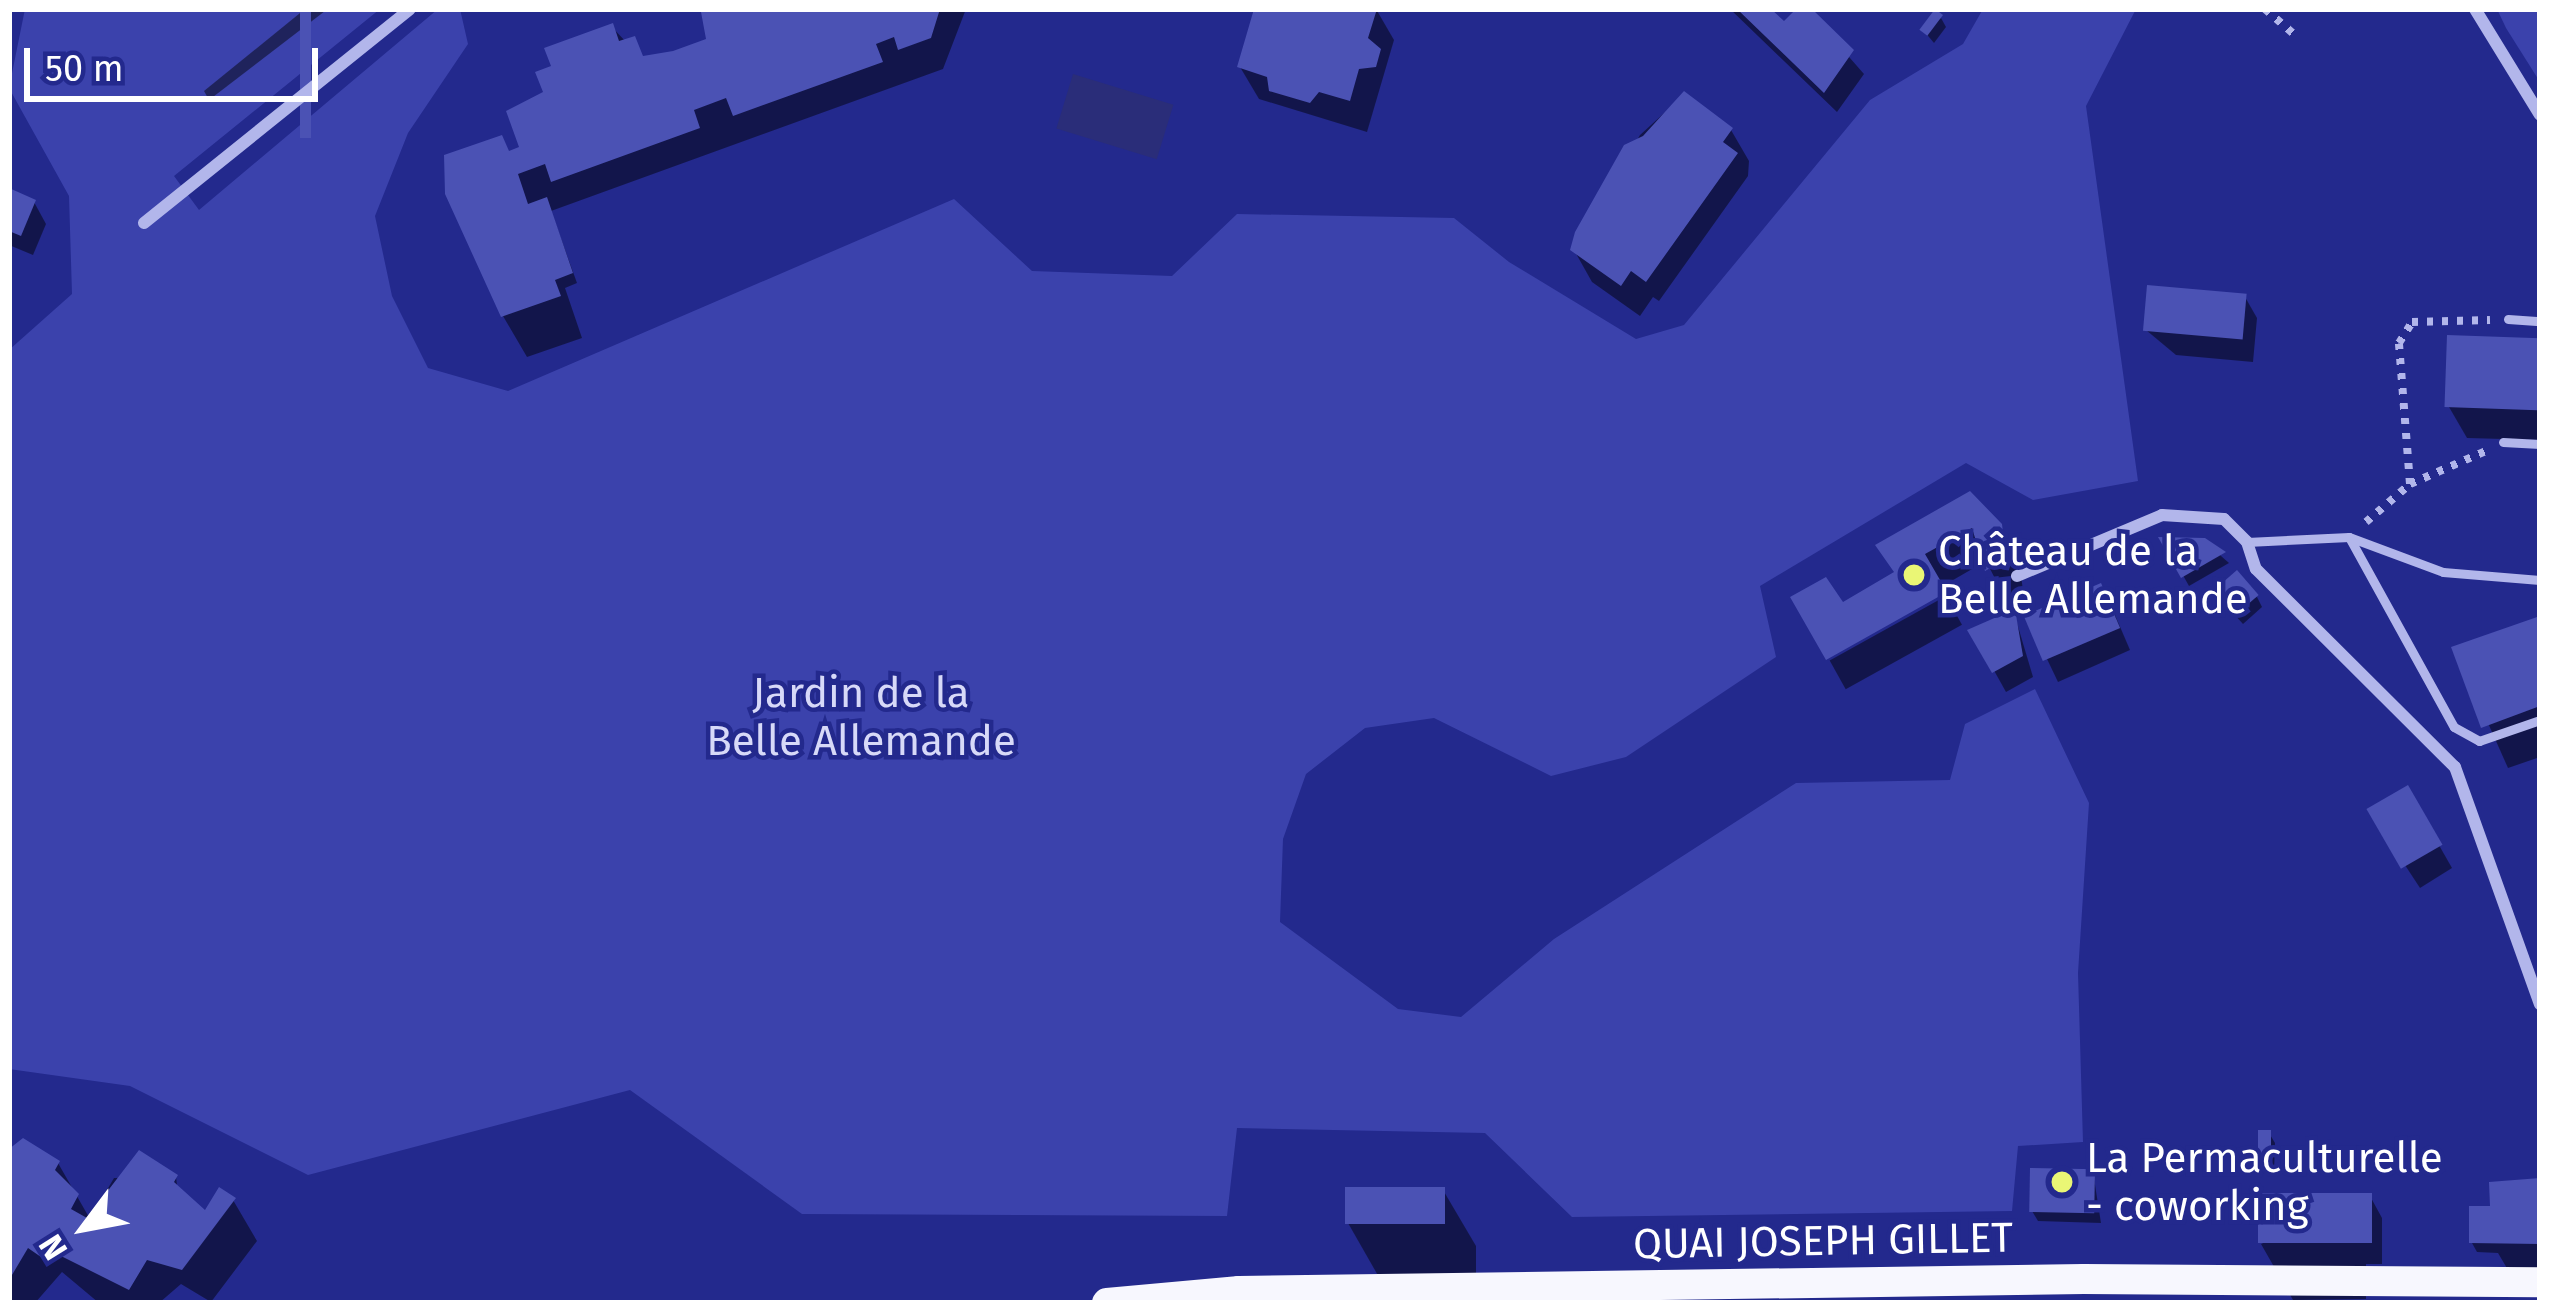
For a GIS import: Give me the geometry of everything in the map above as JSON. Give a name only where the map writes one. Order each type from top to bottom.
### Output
[{"type":"main road","name":"QUAI JOSEPH GILLET","points":[[1107,1303],[1239,1291],[2084,1279],[2540,1282]]},
{"type":"street","points":[[144,223],[410,9]]},
{"type":"street","points":[[2474,9],[2540,116]]},
{"type":"street","points":[[2018,576],[2162,515],[2224,519],[2248,542],[2256,569],[2456,767],[2540,1004]]},
{"type":"lane","points":[[2508,319],[2540,321]]},
{"type":"lane","points":[[2504,442],[2540,444]]},
{"type":"lane","points":[[2348,537],[2454,728],[2479,741],[2540,720]]},
{"type":"lane","points":[[2248,542],[2348,537],[2443,572],[2540,580]]},
{"type":"path","points":[[2265,9],[2294,34]]},
{"type":"path","points":[[2410,484],[2399,343],[2412,322],[2508,319]]},
{"type":"path","points":[[2348,537],[2410,484],[2504,442]]},
{"type":"green space","name":"Jardin de la Belle Allemande","points":[[25,9],[380,9],[174,176],[199,210],[438,9],[460,9],[468,44],[408,133],[375,216],[392,296],[428,368],[508,391],[954,199],[1032,271],[1172,276],[1237,214],[1454,218],[1509,262],[1636,339],[1684,325],[1870,100],[1963,44],[1983,9],[2136,9],[2086,106],[2138,481],[2033,500],[1966,463],[1760,586],[1776,657],[1626,757],[1551,776],[1434,718],[1365,728],[1306,774],[1283,839],[1280,922],[1398,1009],[1461,1017],[1554,939],[1796,783],[1950,780],[1965,724],[2035,689],[2089,803],[2078,973],[2083,1142],[2018,1146],[2012,1211],[1572,1217],[1485,1133],[1237,1128],[1227,1216],[802,1214],[630,1090],[308,1175],[130,1086],[9,1069],[9,350],[72,294],[69,196],[9,88]]},
{"type":"green space","points":[[2497,9],[2540,9],[2540,82],[2506,28]]},
{"type":"shaded area","points":[[1073,74],[1173,105],[1157,159],[1056,129]]},
{"type":"building","points":[[300,9],[311,9],[311,138],[300,138]]},
{"type":"building","points":[[940,9],[931,38],[898,50],[894,37],[876,44],[883,62],[733,116],[726,98],[694,110],[700,128],[551,182],[545,164],[518,174],[528,204],[547,197],[573,273],[555,280],[561,296],[501,317],[445,194],[444,155],[502,135],[509,151],[519,147],[506,111],[543,92],[535,72],[551,66],[544,48],[613,23],[619,41],[635,36],[643,56],[673,51],[706,39],[701,12]]},
{"type":"building","points":[[1254,9],[1377,9],[1368,38],[1381,49],[1376,67],[1359,69],[1350,101],[1319,92],[1310,103],[1269,91],[1267,77],[1237,67]]},
{"type":"building","points":[[1737,9],[1771,9],[1784,21],[1796,9],[1812,9],[1854,50],[1824,93]]},
{"type":"building","points":[[1935,9],[1943,15],[1927,36],[1919,30]]},
{"type":"building","points":[[1684,91],[1733,128],[1723,142],[1738,153],[1646,282],[1631,271],[1621,286],[1570,250],[1575,232],[1624,145],[1643,136]]},
{"type":"building","points":[[9,188],[36,200],[21,236],[9,231]]},
{"type":"building","points":[[2147,285],[2247,294],[2243,340],[2143,331]]},
{"type":"building","points":[[2447,335],[2540,338],[2537,410],[2444,407]]},
{"type":"building","name":"Château de la Belle Allemande","points":[[1970,491],[2002,524],[2006,559],[1985,571],[1972,528],[1925,554],[1947,592],[1826,660],[1790,597],[1826,577],[1843,602],[1894,572],[1875,545]]},
{"type":"building","points":[[2158,537],[2205,538],[2226,552],[2181,578]]},
{"type":"building","points":[[2237,570],[2259,595],[2234,617],[2212,592]]},
{"type":"building","points":[[2101,583],[2120,628],[2043,661],[2024,616]]},
{"type":"building","points":[[2015,609],[2023,656],[1992,673],[1967,630]]},
{"type":"building","points":[[2540,616],[2540,706],[2481,728],[2451,647]]},
{"type":"building","points":[[2408,785],[2442,845],[2401,869],[2366,809]]},
{"type":"building","points":[[2258,1130],[2271,1130],[2271,1164],[2258,1164]]},
{"type":"building","points":[[23,1138],[60,1161],[55,1170],[79,1194],[71,1209],[87,1218],[139,1150],[178,1175],[174,1182],[205,1210],[219,1187],[236,1198],[182,1270],[147,1260],[129,1290],[47,1249],[41,1257],[28,1248],[9,1280],[9,1149]]},
{"type":"building","name":"La Permaculturelle - coworking","points":[[2030,1168],[2095,1169],[2094,1213],[2029,1212]]},
{"type":"building","points":[[2540,1178],[2540,1244],[2469,1243],[2469,1206],[2490,1206],[2489,1182]]},
{"type":"building","points":[[1345,1187],[1445,1187],[1445,1224],[1345,1224]]},
{"type":"building","points":[[2258,1193],[2372,1193],[2372,1243],[2258,1243]]},
{"type":"place","name":"Château de la Belle Allemande","points":[[1914,575]]},
{"type":"place","name":"La Permaculturelle - coworking","points":[[2062,1182]]}]
